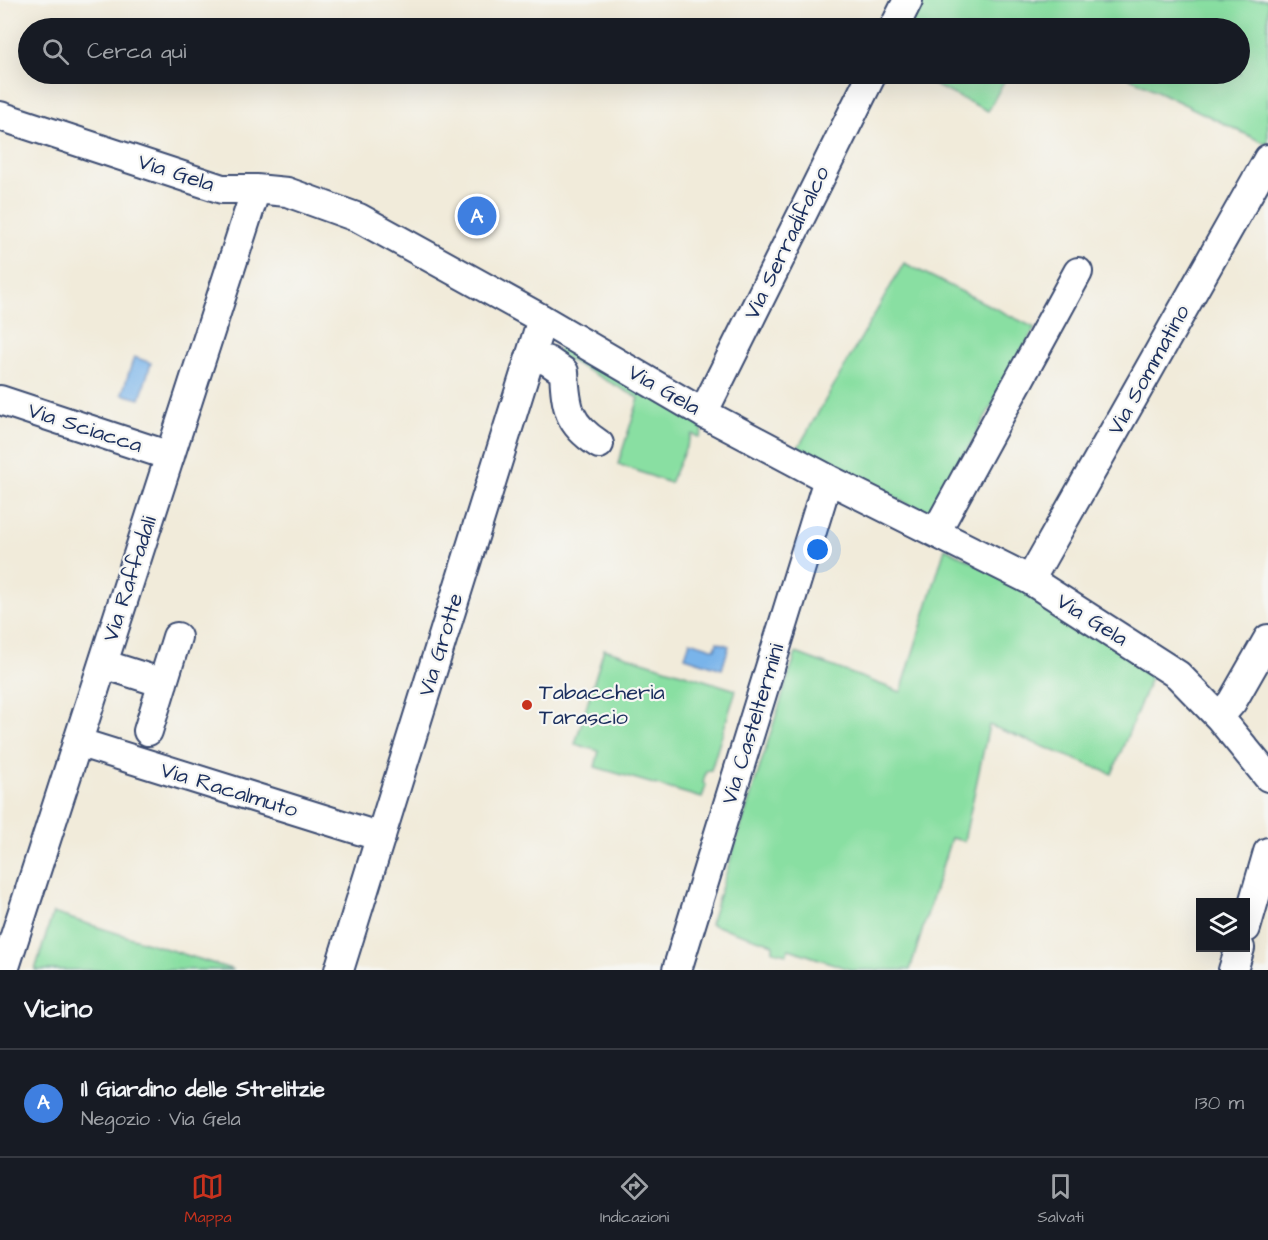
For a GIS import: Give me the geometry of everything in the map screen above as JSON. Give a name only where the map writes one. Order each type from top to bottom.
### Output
[{"type":"street","points":[[899,18],[908,0]]},
{"type":"street","name":"Via Serradifalco","points":[[703,413],[867,84]]},
{"type":"street","name":"Via Gela","points":[[0,116],[222,189],[287,192],[359,218],[703,413],[828,479],[1030,580],[1178,675],[1219,717],[1268,777]]},
{"type":"street","name":"Via Sommatino","points":[[1030,580],[1268,159]]},
{"type":"street","name":"Via Raffadali","points":[[4,970],[256,189]]},
{"type":"street","points":[[936,532],[1078,272]]},
{"type":"street","name":"Via Grotte","points":[[339,970],[542,320]]},
{"type":"street","points":[[531,354],[548,361],[564,372],[570,415],[582,433],[599,444]]},
{"type":"street","name":"Via Sciacca","points":[[0,400],[170,456]]},
{"type":"street","name":"Via Casteltermini","points":[[677,970],[828,479]]},
{"type":"street","points":[[148,731],[177,637]]},
{"type":"street","points":[[1219,717],[1232,702],[1268,639]]},
{"type":"street","points":[[103,664],[163,683]]},
{"type":"street","name":"Via Racalmuto","points":[[77,742],[381,837]]},
{"type":"street","points":[[1250,911],[1268,852]]},
{"type":"street","points":[[1233,970],[1239,952]]},
{"type":"green space","points":[[915,0],[1268,0],[1268,145],[1143,84],[1250,84],[1250,18],[907,18]]},
{"type":"green space","points":[[932,84],[1003,84],[988,111]]},
{"type":"green space","points":[[904,263],[1035,328],[930,516],[798,448]]},
{"type":"green space","points":[[561,342],[705,424],[700,438],[692,434],[670,483],[618,464],[639,398],[557,354]]},
{"type":"green space","points":[[945,548],[1018,585],[1154,670],[1112,774],[989,725],[964,841],[951,838],[910,970],[852,970],[789,949],[786,954],[773,951],[773,944],[710,924],[796,653],[901,692]]},
{"type":"green space","points":[[604,649],[736,690],[711,770],[706,771],[703,783],[706,785],[702,798],[595,767],[599,751],[575,744]]},
{"type":"green space","points":[[53,913],[234,970],[35,970]]},
{"type":"water","points":[[134,357],[151,363],[140,399],[122,394]]},
{"type":"water","points":[[690,641],[715,649],[717,642],[729,646],[722,669],[685,657]]},
{"type":"place","name":"Il Giardino delle Strelitzie","points":[[477,216]]},
{"type":"place","name":"Tabaccheria Tarascio","points":[[527,705]]}]
